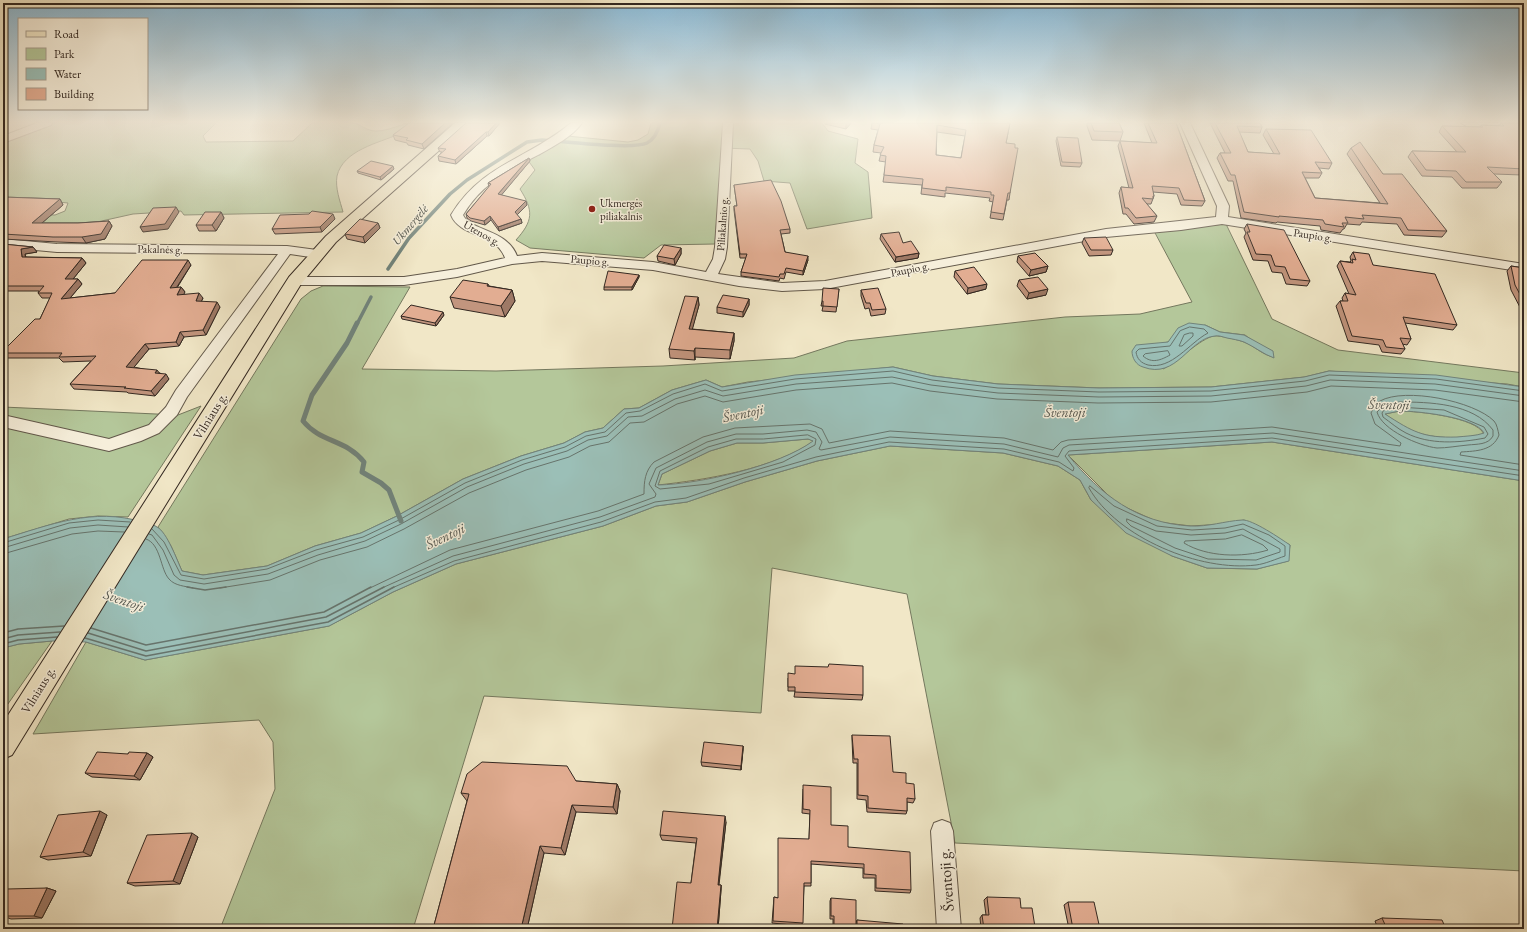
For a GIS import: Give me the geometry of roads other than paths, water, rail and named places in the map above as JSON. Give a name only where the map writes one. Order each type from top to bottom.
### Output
[{"type":"main road","name":"Vilniaus g.","points":[[3,746],[295,281],[317,254],[354,218],[413,166]]},
{"type":"street","name":"Utenos g.","points":[[509,166],[488,178],[461,207],[457,215],[463,224],[500,241],[511,254],[512,260]]},
{"type":"street","name":"Piliakalnio g.","points":[[711,276],[719,258],[721,247],[726,166]]},
{"type":"street","points":[[1205,166],[1223,206],[1222,220]]},
{"type":"street","name":"Paupio g.","points":[[295,281],[404,281],[456,273],[529,257],[557,257],[653,266],[739,282],[782,287],[825,285],[1106,233],[1181,226],[1222,220],[1524,268]]},
{"type":"street","name":"Pakalnės g.","points":[[3,243],[57,248],[287,250],[317,254]]},
{"type":"street","points":[[3,420],[109,445],[154,429],[172,411],[181,394],[287,250]]},
{"type":"street","name":"Šventoji g.","points":[[942,831],[949,929]]},
{"type":"water","points":[[1189,323],[1205,325],[1220,332],[1244,335],[1273,351],[1274,358],[1244,342],[1216,336],[1206,338],[1174,363],[1165,368],[1155,369],[1138,365],[1132,351],[1136,345],[1168,342],[1178,328]]},
{"type":"water","name":"Šventoji","points":[[893,367],[933,376],[998,384],[1099,388],[1211,387],[1304,377],[1329,371],[1436,375],[1524,387],[1524,481],[1272,442],[1068,455],[1094,483],[1107,494],[1137,513],[1171,524],[1190,526],[1203,526],[1242,520],[1247,521],[1266,530],[1290,545],[1289,561],[1257,569],[1207,568],[1172,556],[1126,533],[1091,500],[1080,480],[1058,466],[1003,453],[890,446],[817,461],[745,482],[687,502],[656,506],[603,526],[456,564],[393,592],[329,626],[145,660],[86,642],[52,641],[19,644],[3,648],[3,539],[37,528],[72,520],[106,516],[152,524],[161,530],[182,571],[203,575],[267,566],[315,546],[361,533],[397,516],[463,479],[521,456],[564,443],[585,432],[603,428],[624,409],[639,408],[672,390],[706,380],[722,387],[795,375]],"holes":[[[1400,411],[1419,412],[1458,419],[1479,427],[1484,433],[1457,437],[1435,436],[1419,433],[1385,414]],[[808,439],[813,441],[798,450],[760,466],[717,477],[675,484],[658,485],[662,474],[710,451],[737,443],[763,443]]]},
{"type":"waterway","name":"Ukmergėlė","points":[[388,269],[409,238],[450,194],[467,180],[488,166]]},
{"type":"waterway","name":"Ukmergėlė","points":[[357,324],[371,297]]},
{"type":"waterway","name":"Ukmergėlė","points":[[357,323],[347,343],[312,395],[303,421],[310,428],[325,438],[349,449],[364,462],[362,472],[381,483],[389,490],[401,521]]},
{"type":"place","name":"Ukmergės piliakalnis","points":[[592,209]]}]
